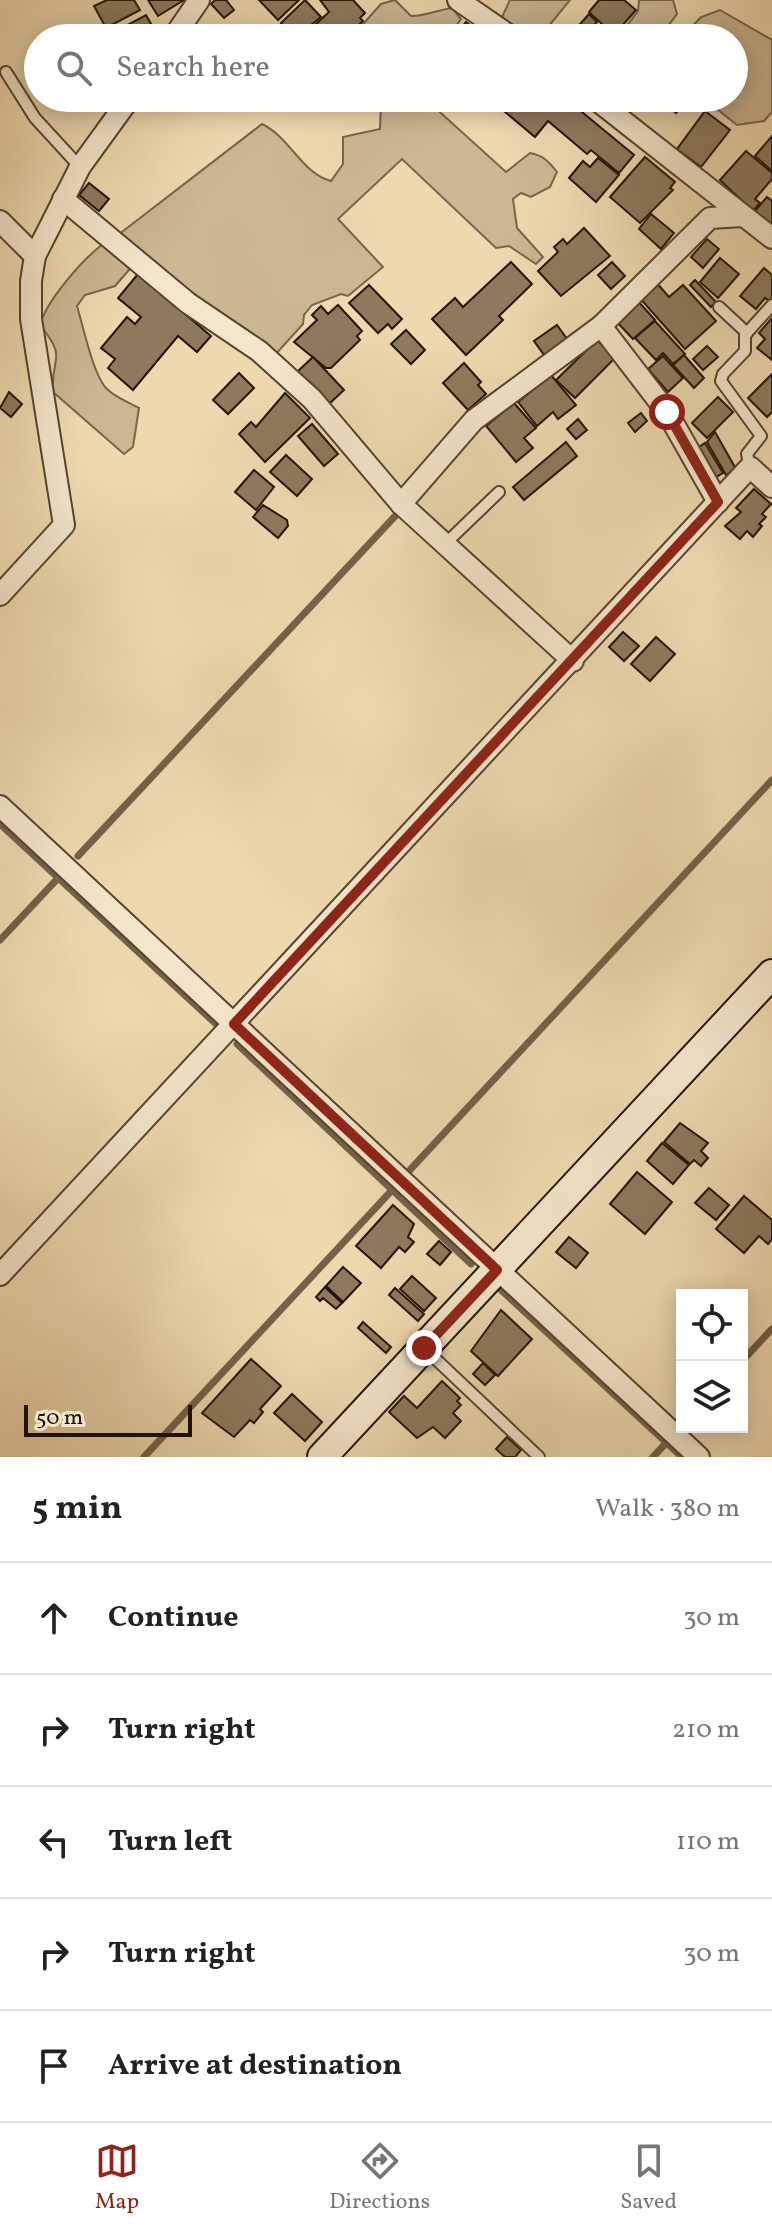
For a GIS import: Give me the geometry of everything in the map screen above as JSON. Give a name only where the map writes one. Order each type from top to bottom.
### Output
[{"type":"street","points":[[183,24],[199,0]]},
{"type":"street","points":[[458,0],[493,24]]},
{"type":"street","points":[[0,595],[64,525],[31,319],[35,256],[80,167],[120,112]]},
{"type":"street","points":[[612,112],[772,238]]},
{"type":"street","points":[[401,504],[474,420],[601,326],[710,218],[711,209],[699,181]]},
{"type":"street","points":[[63,199],[188,303],[259,351],[312,399],[401,504],[573,661]]},
{"type":"street","points":[[710,218],[743,216]]},
{"type":"street","points":[[0,221],[35,256]]},
{"type":"street","points":[[601,326],[667,412],[718,502]]},
{"type":"street","points":[[0,1275],[750,467],[772,487]]},
{"type":"street","points":[[0,806],[699,1457]]},
{"type":"street","points":[[322,1457],[772,974]]},
{"type":"lane","points":[[6,72],[24,101]]},
{"type":"lane","points":[[31,112],[80,167]]},
{"type":"lane","points":[[761,436],[721,381],[723,374],[745,351],[747,333],[772,305]]},
{"type":"lane","points":[[719,307],[747,333]]},
{"type":"lane","points":[[750,467],[747,454],[772,427]]},
{"type":"lane","points":[[445,544],[499,492]]},
{"type":"lane","points":[[424,1348],[539,1457]]},
{"type":"shaded area","points":[[395,0],[411,16],[452,8],[461,19],[457,24],[363,24],[381,4]]},
{"type":"shaded area","points":[[510,0],[570,0],[550,24],[507,24],[502,17]]},
{"type":"shaded area","points":[[639,0],[673,0],[677,14],[670,24],[628,24],[638,11]]},
{"type":"shaded area","points":[[720,10],[744,24],[694,24],[701,17]]},
{"type":"shaded area","points":[[748,26],[772,40],[772,112],[764,121],[737,125],[721,112],[748,112]]},
{"type":"shaded area","points":[[381,112],[440,112],[506,172],[530,153],[542,157],[557,172],[550,187],[531,197],[521,193],[513,199],[517,228],[543,257],[536,264],[509,246],[496,248],[402,159],[338,219],[383,267],[348,296],[341,294],[312,305],[304,315],[303,324],[275,355],[193,300],[118,235],[262,124],[281,137],[312,171],[331,181],[343,164],[343,137],[380,129]]},
{"type":"shaded area","points":[[103,244],[127,263],[129,270],[115,286],[85,295],[77,306],[101,381],[113,394],[139,408],[133,447],[124,454],[53,392],[56,352],[40,325],[66,281]]},
{"type":"building","points":[[107,0],[134,0],[140,10],[114,24],[104,24],[94,6]]},
{"type":"building","points":[[148,0],[184,0],[158,16]]},
{"type":"building","points":[[215,0],[226,0],[234,10],[224,18],[211,4]]},
{"type":"building","points":[[259,0],[299,0],[278,20]]},
{"type":"building","points":[[305,0],[321,17],[312,24],[281,23]]},
{"type":"building","points":[[320,0],[353,0],[365,13],[360,24],[316,24],[329,12]]},
{"type":"building","points":[[599,0],[624,0],[636,10],[624,24],[602,24],[589,12]]},
{"type":"building","points":[[589,14],[597,22],[595,24],[580,24]]},
{"type":"building","points":[[146,15],[151,24],[129,24]]},
{"type":"building","points":[[505,112],[582,112],[634,155],[619,173],[591,150],[587,154],[548,121],[535,137]]},
{"type":"building","points":[[704,112],[730,130],[701,167],[677,149]]},
{"type":"building","points":[[772,136],[772,171],[755,156]]},
{"type":"building","points":[[746,151],[772,173],[772,179],[755,199],[760,203],[753,211],[720,180]]},
{"type":"building","points":[[645,157],[675,182],[670,188],[673,190],[640,223],[610,197]]},
{"type":"building","points":[[598,158],[619,175],[596,202],[569,178],[583,161],[590,167]]},
{"type":"building","points":[[89,183],[109,199],[99,211],[79,195]]},
{"type":"building","points":[[767,197],[772,201],[772,228],[754,212]]},
{"type":"building","points":[[651,214],[674,233],[661,249],[639,229]]},
{"type":"building","points":[[584,228],[610,256],[561,296],[538,271],[558,252],[554,247],[563,239],[567,244]]},
{"type":"building","points":[[707,239],[719,249],[703,268],[691,257]]},
{"type":"building","points":[[720,258],[739,274],[718,298],[700,282]]},
{"type":"building","points":[[511,262],[532,284],[499,316],[503,320],[466,355],[432,319],[455,298],[463,307]]},
{"type":"building","points":[[612,262],[625,276],[611,289],[598,275]]},
{"type":"building","points":[[764,268],[772,275],[772,298],[769,301],[765,298],[756,309],[740,296]]},
{"type":"building","points":[[138,274],[211,336],[197,352],[178,336],[133,390],[108,368],[115,359],[101,348],[127,317],[135,324],[141,317],[118,298]]},
{"type":"building","points":[[695,280],[716,302],[711,307],[690,285]]},
{"type":"building","points":[[655,281],[669,297],[683,285],[716,321],[685,349],[638,296]]},
{"type":"building","points":[[369,285],[402,319],[392,329],[388,324],[378,333],[349,303]]},
{"type":"building","points":[[637,300],[655,320],[633,339],[615,320]]},
{"type":"building","points":[[338,305],[362,331],[357,336],[360,340],[331,368],[326,368],[294,342],[317,320],[312,315],[321,306],[328,314]]},
{"type":"building","points":[[772,318],[772,360],[757,348],[765,339],[759,333]]},
{"type":"building","points":[[655,321],[685,354],[673,364],[663,353],[656,360],[635,338]]},
{"type":"building","points":[[557,325],[570,343],[547,359],[534,341]]},
{"type":"building","points":[[406,330],[425,350],[411,364],[391,344]]},
{"type":"building","points":[[597,340],[615,358],[575,398],[556,380]]},
{"type":"building","points":[[707,346],[718,357],[703,370],[693,359]]},
{"type":"building","points":[[684,355],[704,378],[694,388],[673,365]]},
{"type":"building","points":[[663,356],[683,378],[668,392],[648,369]]},
{"type":"building","points":[[313,357],[344,390],[329,404],[297,372]]},
{"type":"building","points":[[464,363],[481,382],[478,385],[486,394],[468,410],[443,383]]},
{"type":"building","points":[[239,373],[254,388],[228,414],[213,400]]},
{"type":"building","points":[[772,374],[772,412],[767,417],[748,398]]},
{"type":"building","points":[[551,375],[576,405],[558,419],[553,412],[537,426],[518,402]]},
{"type":"building","points":[[9,392],[22,404],[11,417],[0,408]]},
{"type":"building","points":[[285,393],[310,418],[265,462],[239,434],[251,422],[256,427]]},
{"type":"building","points":[[718,397],[733,412],[707,438],[692,423]]},
{"type":"building","points":[[514,403],[536,428],[524,438],[533,448],[516,462],[486,426]]},
{"type":"building","points":[[641,413],[647,421],[635,432],[628,423]]},
{"type":"building","points":[[578,419],[587,430],[576,439],[567,429]]},
{"type":"building","points":[[312,424],[338,454],[324,466],[298,436]]},
{"type":"building","points":[[715,432],[736,469],[726,475],[707,442]]},
{"type":"building","points":[[566,442],[577,456],[524,500],[513,487]]},
{"type":"building","points":[[705,443],[723,473],[713,479],[696,449]]},
{"type":"building","points":[[286,455],[312,479],[297,496],[270,472]]},
{"type":"building","points":[[254,470],[274,487],[256,510],[235,492]]},
{"type":"building","points":[[754,489],[771,504],[762,514],[766,517],[753,537],[747,531],[740,539],[725,526],[741,512],[736,508]]},
{"type":"building","points":[[263,505],[287,520],[288,526],[278,538],[253,517]]},
{"type":"building","points":[[623,632],[639,646],[624,661],[609,647]]},
{"type":"building","points":[[656,637],[675,654],[650,681],[631,664]]},
{"type":"building","points":[[680,1123],[708,1143],[701,1151],[708,1158],[701,1166],[694,1160],[690,1164],[664,1142]]},
{"type":"building","points":[[662,1143],[689,1165],[673,1184],[647,1161]]},
{"type":"building","points":[[637,1172],[672,1202],[645,1234],[610,1204]]},
{"type":"building","points":[[709,1188],[729,1205],[716,1220],[695,1203]]},
{"type":"building","points":[[744,1196],[772,1220],[772,1239],[768,1244],[759,1236],[744,1253],[716,1229]]},
{"type":"building","points":[[393,1205],[414,1224],[408,1237],[414,1242],[405,1252],[399,1247],[381,1268],[356,1246]]},
{"type":"building","points":[[569,1237],[588,1253],[576,1268],[556,1252]]},
{"type":"building","points":[[439,1241],[451,1252],[440,1265],[427,1254]]},
{"type":"building","points":[[343,1267],[361,1283],[343,1302],[326,1286]]},
{"type":"building","points":[[412,1276],[436,1298],[424,1311],[400,1289]]},
{"type":"building","points":[[325,1287],[342,1303],[336,1309],[323,1298],[320,1301],[316,1297]]},
{"type":"building","points":[[395,1288],[424,1314],[418,1321],[389,1295]]},
{"type":"building","points":[[501,1310],[532,1339],[498,1376],[471,1351]]},
{"type":"building","points":[[363,1322],[391,1347],[386,1353],[358,1328]]},
{"type":"building","points":[[251,1359],[281,1386],[260,1409],[263,1412],[254,1423],[250,1420],[234,1437],[202,1413]]},
{"type":"building","points":[[483,1363],[495,1375],[485,1385],[473,1374]]},
{"type":"building","points":[[442,1381],[460,1398],[457,1401],[461,1405],[453,1413],[461,1421],[445,1438],[433,1427],[417,1438],[389,1412],[404,1396],[417,1408]]},
{"type":"building","points":[[292,1394],[322,1422],[305,1441],[274,1413]]},
{"type":"building","points":[[507,1437],[521,1450],[515,1457],[505,1457],[496,1449]]},
{"type":"waterway","points":[[78,856],[398,513]]},
{"type":"waterway","points":[[408,1172],[772,780]]},
{"type":"waterway","points":[[0,824],[216,1024]]},
{"type":"waterway","points":[[0,940],[60,876]]},
{"type":"waterway","points":[[237,1044],[471,1264]]},
{"type":"waterway","points":[[144,1457],[394,1188]]},
{"type":"waterway","points":[[501,1290],[682,1457]]},
{"type":"waterway","points":[[748,1355],[772,1329]]},
{"type":"waterway","points":[[653,1457],[668,1441]]},
{"type":"route","points":[[424,1348],[497,1270],[234,1024],[718,502],[667,412]]}]
